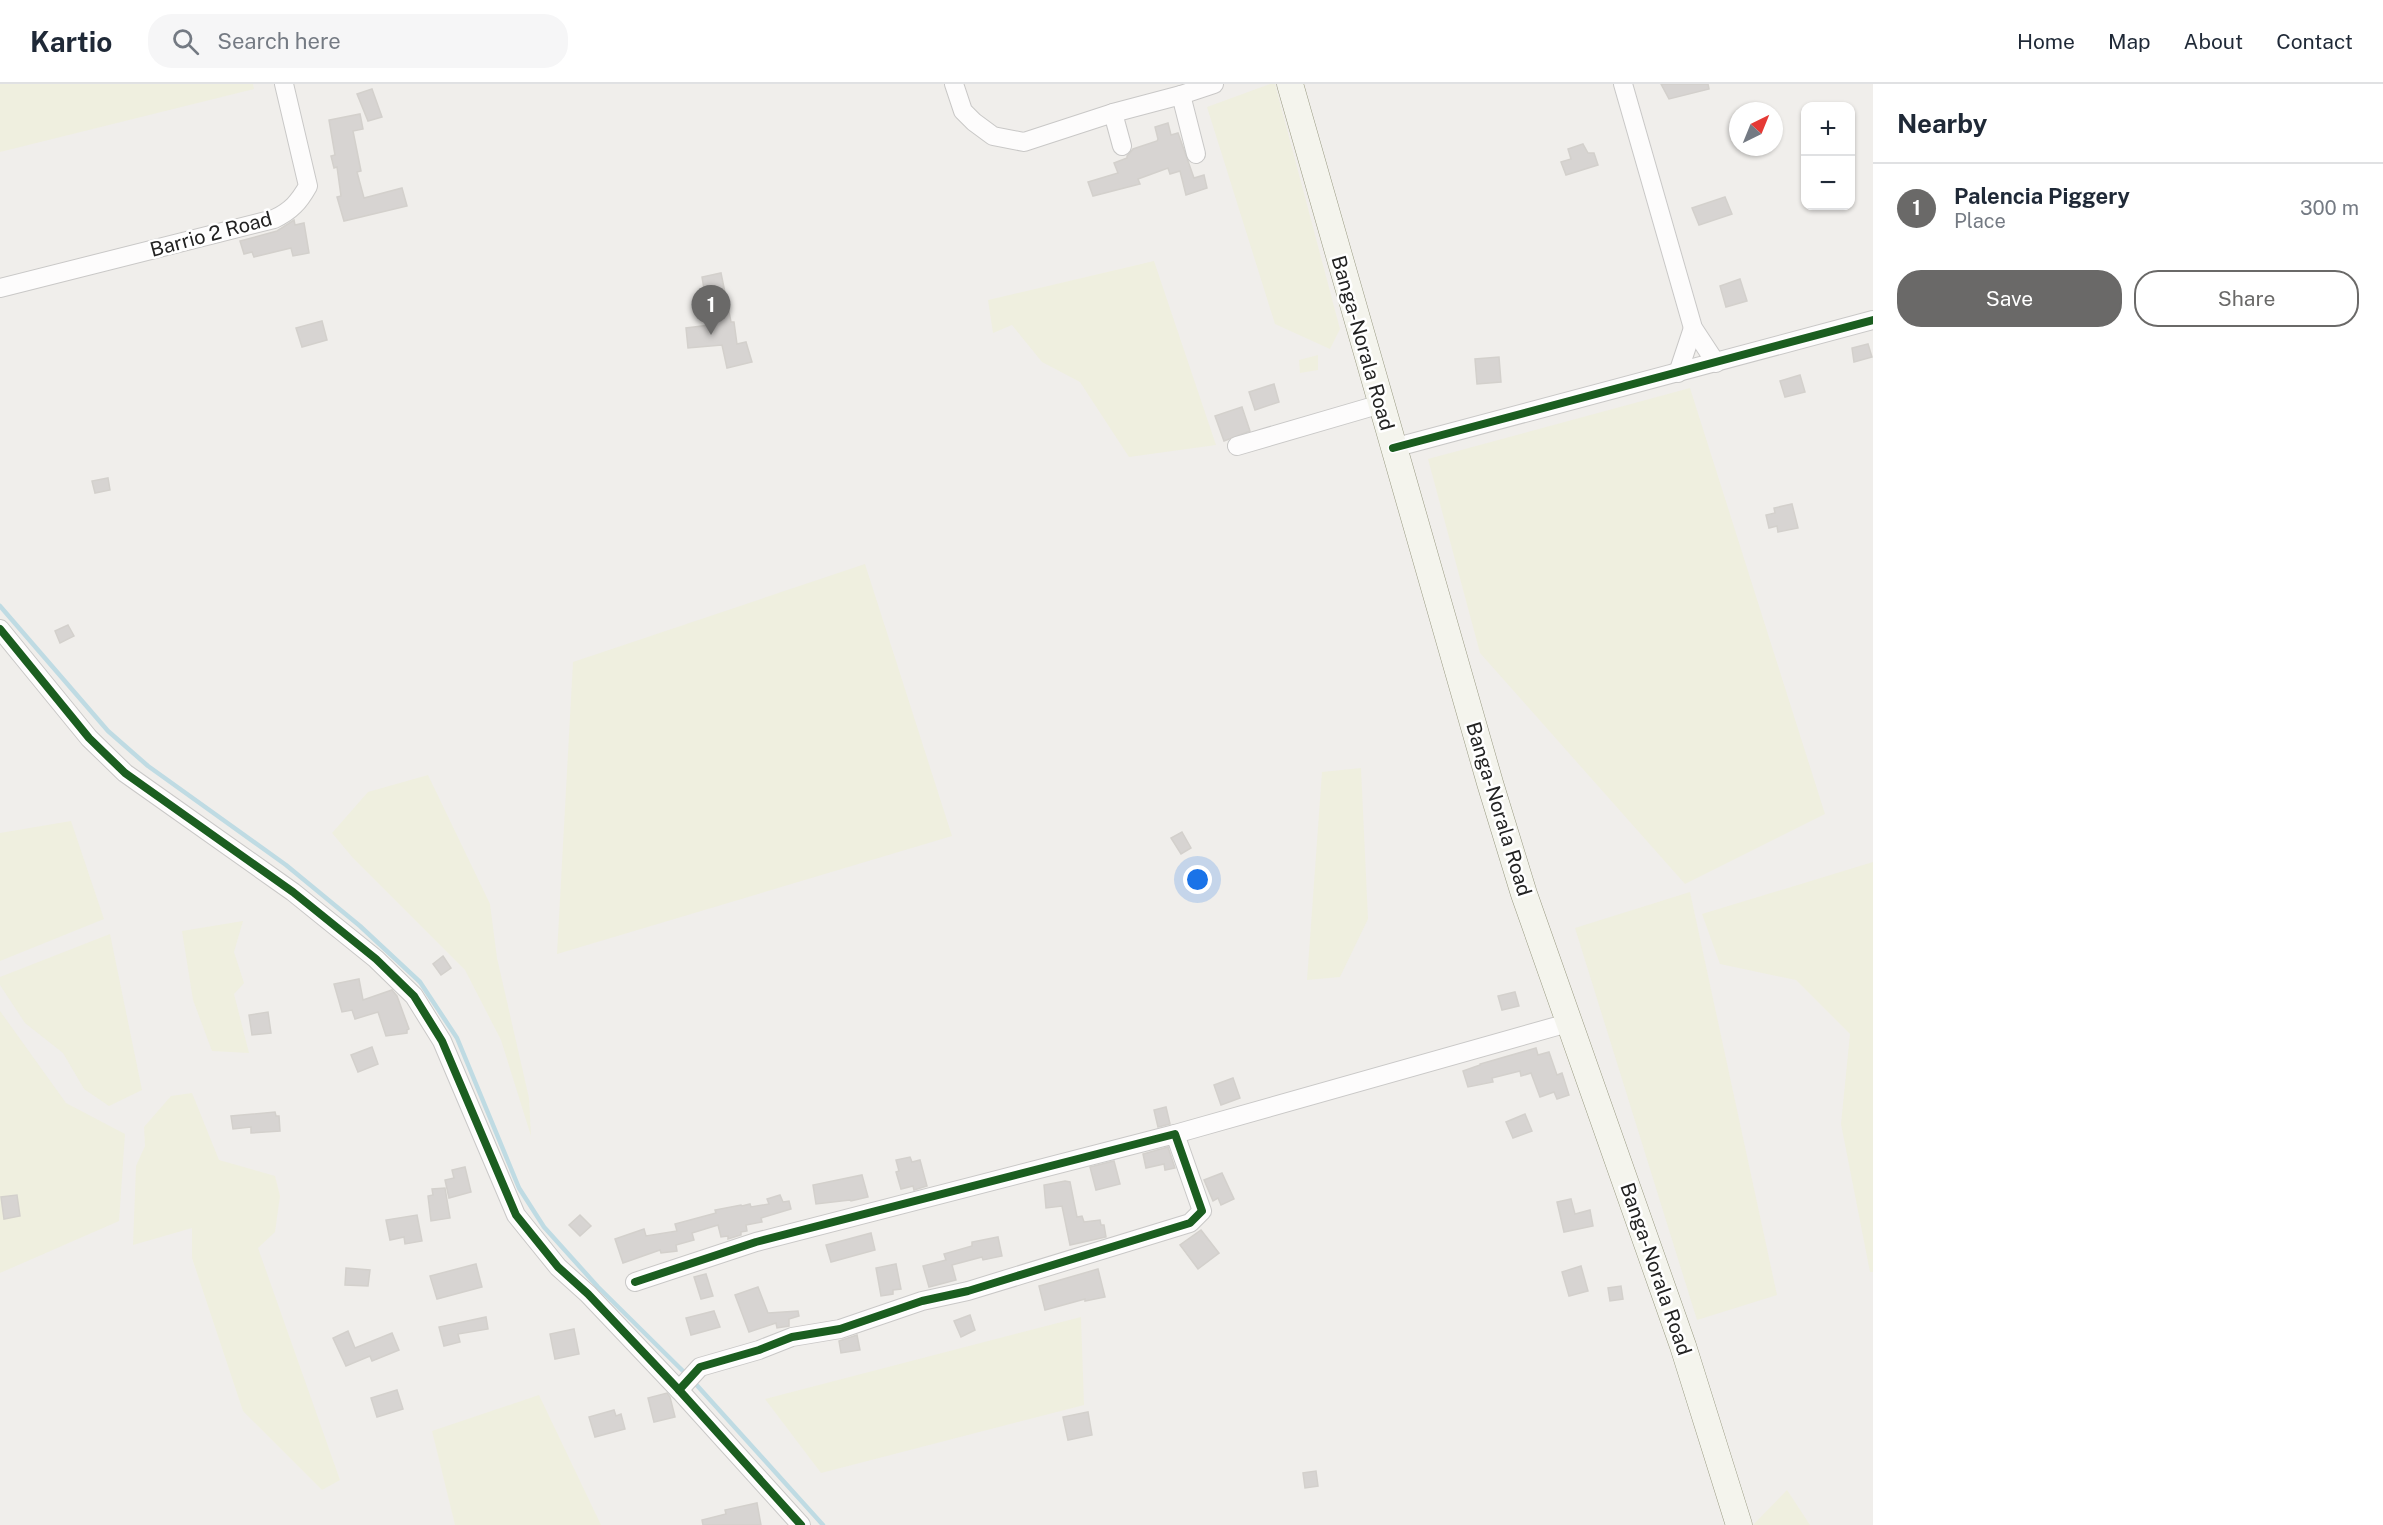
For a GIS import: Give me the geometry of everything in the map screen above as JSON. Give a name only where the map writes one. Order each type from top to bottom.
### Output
[{"type":"main road","name":"Banga-Norala Road","points":[[1290,84],[1503,828],[1568,1023],[1683,1346],[1739,1525]]},
{"type":"street","name":"Barrio 2 Road","points":[[0,288],[274,219],[285,214],[299,202],[308,186],[284,84]]},
{"type":"street","points":[[954,84],[963,111],[993,136],[1024,142],[1214,84]]},
{"type":"street","points":[[1623,84],[1693,328],[1716,363]]},
{"type":"street","points":[[1180,95],[1196,154]]},
{"type":"street","points":[[1113,113],[1122,146]]},
{"type":"street","points":[[1393,448],[1873,320]]},
{"type":"street","points":[[1678,373],[1693,328]]},
{"type":"street","points":[[1237,446],[1381,404]]},
{"type":"street","points":[[0,629],[89,738],[125,773],[293,892],[376,959],[414,996],[442,1041],[516,1215],[558,1267],[588,1294],[679,1390],[801,1525]]},
{"type":"street","points":[[636,1282],[756,1242],[1174,1134],[1568,1023]]},
{"type":"street","points":[[679,1390],[700,1367],[759,1350],[792,1337],[840,1329],[922,1301],[968,1291],[1191,1223],[1202,1211],[1174,1134]]},
{"type":"green space","points":[[0,84],[253,84],[254,89],[0,152]]},
{"type":"green space","points":[[1275,84],[1340,329],[1330,349],[1275,324],[1207,107]]},
{"type":"green space","points":[[1154,261],[1216,445],[1129,457],[1080,382],[1042,362],[1012,325],[993,333],[988,300]]},
{"type":"green space","points":[[1318,355],[1318,370],[1300,373],[1299,360]]},
{"type":"green space","points":[[1690,388],[1825,814],[1685,884],[1480,653],[1428,459]]},
{"type":"green space","points":[[865,564],[952,836],[557,954],[573,662]]},
{"type":"green space","points":[[1361,768],[1368,919],[1340,977],[1307,980],[1322,772]]},
{"type":"green space","points":[[428,775],[490,904],[497,958],[529,1098],[531,1136],[501,1040],[465,970],[353,858],[332,833],[368,792]]},
{"type":"green space","points":[[71,821],[104,919],[0,961],[0,833]]},
{"type":"green space","points":[[1873,862],[1873,1272],[1870,1272],[1841,1124],[1850,1034],[1796,980],[1720,964],[1702,914]]},
{"type":"green space","points":[[1690,892],[1777,1295],[1697,1320],[1575,928]]},
{"type":"green space","points":[[243,921],[234,952],[244,983],[234,994],[249,1053],[212,1051],[193,1000],[182,931]]},
{"type":"green space","points":[[110,934],[142,1090],[109,1106],[84,1089],[63,1053],[25,1023],[0,985],[0,977]]},
{"type":"green space","points":[[0,1011],[66,1103],[125,1134],[119,1221],[0,1273]]},
{"type":"green space","points":[[192,1093],[219,1160],[275,1176],[280,1196],[275,1232],[258,1248],[340,1480],[322,1490],[243,1411],[192,1258],[192,1228],[133,1245],[136,1166],[145,1146],[144,1127],[171,1096]]},
{"type":"green space","points":[[1081,1317],[1084,1405],[821,1473],[765,1399]]},
{"type":"green space","points":[[539,1395],[601,1525],[455,1525],[432,1431]]},
{"type":"green space","points":[[1787,1490],[1810,1525],[1753,1525]]},
{"type":"building","points":[[1661,84],[1708,84],[1709,89],[1669,99]]},
{"type":"building","points":[[372,89],[382,117],[368,121],[357,94]]},
{"type":"building","points":[[360,114],[363,129],[353,131],[361,171],[357,172],[364,198],[402,188],[407,206],[344,221],[337,197],[341,196],[337,167],[334,168],[331,156],[335,155],[329,120]]},
{"type":"building","points":[[1168,123],[1171,135],[1178,133],[1194,178],[1204,175],[1207,188],[1186,195],[1180,171],[1170,174],[1168,168],[1138,179],[1140,184],[1093,196],[1088,182],[1118,173],[1114,163],[1127,158],[1133,149],[1157,141],[1155,127]]},
{"type":"building","points":[[1583,144],[1588,153],[1594,153],[1598,165],[1566,175],[1561,162],[1571,159],[1568,149]]},
{"type":"building","points":[[1725,197],[1732,214],[1699,225],[1692,208]]},
{"type":"building","points":[[294,220],[295,225],[304,223],[309,253],[293,256],[291,248],[254,257],[252,252],[244,254],[240,241],[277,231]]},
{"type":"building","points":[[721,273],[731,322],[734,322],[737,344],[746,342],[752,362],[727,368],[722,345],[688,348],[686,328],[710,325],[702,277]]},
{"type":"building","points":[[1740,279],[1747,301],[1726,307],[1720,286]]},
{"type":"building","points":[[322,321],[327,340],[302,347],[296,328]]},
{"type":"building","points":[[1868,344],[1872,357],[1854,362],[1852,348]]},
{"type":"building","points":[[1499,357],[1501,382],[1477,384],[1475,359]]},
{"type":"building","points":[[1800,375],[1805,392],[1785,397],[1780,381]]},
{"type":"building","points":[[1274,384],[1279,402],[1255,410],[1249,392]]},
{"type":"building","points":[[1242,407],[1250,431],[1224,441],[1215,416]]},
{"type":"building","points":[[108,478],[110,490],[95,493],[92,481]]},
{"type":"building","points":[[1792,504],[1798,528],[1778,532],[1777,526],[1769,528],[1766,515],[1775,513],[1774,508]]},
{"type":"building","points":[[68,625],[74,636],[60,643],[55,631]]},
{"type":"building","points":[[1182,832],[1191,848],[1181,854],[1171,838]]},
{"type":"building","points":[[443,956],[451,968],[441,975],[433,964]]},
{"type":"building","points":[[359,979],[363,1000],[392,990],[397,996],[409,1029],[407,1033],[386,1036],[378,1012],[355,1019],[352,1010],[342,1012],[334,984]]},
{"type":"building","points":[[1515,992],[1519,1006],[1502,1010],[1498,996]]},
{"type":"building","points":[[268,1012],[271,1033],[252,1035],[249,1015]]},
{"type":"building","points":[[372,1047],[378,1064],[358,1072],[351,1055]]},
{"type":"building","points":[[1536,1048],[1538,1055],[1549,1052],[1557,1075],[1562,1073],[1569,1095],[1557,1099],[1554,1092],[1540,1097],[1531,1073],[1521,1076],[1520,1071],[1492,1078],[1493,1082],[1468,1087],[1463,1071]]},
{"type":"building","points":[[1233,1078],[1240,1098],[1221,1105],[1214,1085]]},
{"type":"building","points":[[1166,1107],[1170,1124],[1158,1127],[1154,1110]]},
{"type":"building","points":[[275,1112],[276,1116],[279,1116],[280,1131],[251,1133],[251,1127],[233,1129],[231,1116]]},
{"type":"building","points":[[1525,1114],[1532,1131],[1513,1138],[1506,1122]]},
{"type":"building","points":[[1168,1147],[1175,1168],[1165,1170],[1164,1164],[1146,1168],[1143,1154]]},
{"type":"building","points":[[910,1157],[912,1162],[920,1160],[927,1186],[914,1190],[913,1186],[901,1189],[896,1172],[899,1171],[896,1160]]},
{"type":"building","points":[[1114,1161],[1120,1184],[1096,1190],[1090,1167]]},
{"type":"building","points":[[465,1167],[471,1192],[449,1198],[445,1180],[454,1178],[452,1170]]},
{"type":"building","points":[[1222,1173],[1234,1199],[1221,1205],[1218,1198],[1213,1201],[1204,1180]]},
{"type":"building","points":[[862,1175],[868,1197],[816,1204],[813,1185]]},
{"type":"building","points":[[1070,1182],[1077,1217],[1082,1216],[1084,1222],[1100,1220],[1101,1225],[1104,1225],[1106,1237],[1070,1245],[1062,1206],[1046,1208],[1044,1185]]},
{"type":"building","points":[[445,1188],[450,1218],[431,1221],[428,1196],[433,1195],[432,1189]]},
{"type":"building","points":[[17,1195],[20,1216],[4,1219],[1,1197]]},
{"type":"building","points":[[780,1195],[783,1202],[789,1201],[791,1209],[761,1218],[762,1222],[746,1225],[747,1231],[741,1232],[741,1235],[728,1239],[728,1236],[721,1237],[718,1225],[692,1233],[694,1240],[676,1245],[677,1251],[661,1253],[660,1250],[623,1263],[615,1239],[644,1229],[646,1236],[677,1231],[675,1224],[716,1213],[715,1210],[750,1204],[751,1207],[769,1204],[767,1199]]},
{"type":"building","points":[[1571,1199],[1575,1214],[1590,1210],[1593,1226],[1564,1232],[1557,1202]]},
{"type":"building","points":[[417,1215],[422,1241],[405,1244],[404,1237],[390,1240],[386,1220]]},
{"type":"building","points":[[580,1215],[591,1226],[580,1236],[569,1225]]},
{"type":"building","points":[[1201,1230],[1219,1253],[1198,1269],[1180,1245]]},
{"type":"building","points":[[871,1233],[875,1250],[831,1262],[826,1245]]},
{"type":"building","points":[[998,1237],[1002,1256],[983,1260],[982,1257],[952,1265],[956,1280],[929,1287],[923,1266],[946,1260],[944,1254],[972,1246],[972,1242]]},
{"type":"building","points":[[476,1264],[482,1287],[437,1299],[430,1276]]},
{"type":"building","points":[[896,1264],[901,1289],[893,1290],[893,1294],[881,1296],[876,1268]]},
{"type":"building","points":[[1581,1266],[1588,1291],[1569,1296],[1562,1272]]},
{"type":"building","points":[[346,1268],[370,1270],[368,1286],[345,1285]]},
{"type":"building","points":[[1098,1269],[1105,1297],[1085,1301],[1085,1299],[1045,1310],[1039,1286]]},
{"type":"building","points":[[706,1274],[713,1296],[701,1299],[694,1277]]},
{"type":"building","points":[[1621,1286],[1623,1299],[1610,1301],[1608,1288]]},
{"type":"building","points":[[758,1287],[768,1313],[798,1311],[799,1316],[789,1319],[789,1326],[777,1328],[776,1323],[749,1332],[735,1295]]},
{"type":"building","points":[[714,1311],[720,1327],[691,1335],[686,1318]]},
{"type":"building","points":[[970,1315],[975,1330],[961,1337],[954,1321]]},
{"type":"building","points":[[486,1317],[488,1329],[458,1334],[460,1342],[444,1346],[439,1327]]},
{"type":"building","points":[[574,1329],[579,1354],[555,1359],[550,1334]]},
{"type":"building","points":[[348,1331],[355,1348],[392,1333],[399,1350],[372,1361],[370,1356],[346,1366],[333,1338]]},
{"type":"building","points":[[857,1335],[860,1350],[841,1353],[839,1341]]},
{"type":"building","points":[[397,1390],[403,1409],[377,1417],[371,1398]]},
{"type":"building","points":[[667,1393],[675,1417],[654,1422],[648,1398]]},
{"type":"building","points":[[614,1410],[616,1416],[621,1414],[625,1429],[595,1437],[589,1417]]},
{"type":"building","points":[[1088,1412],[1092,1435],[1068,1440],[1063,1417]]},
{"type":"building","points":[[1316,1471],[1318,1486],[1305,1488],[1303,1473]]},
{"type":"building","points":[[757,1503],[761,1525],[703,1525],[702,1520],[726,1514],[725,1510]]},
{"type":"waterway","points":[[0,606],[108,731],[148,766],[286,865],[360,926],[420,982],[457,1038],[519,1188],[544,1227],[598,1287],[687,1375]]},
{"type":"waterway","points":[[693,1381],[823,1525]]},
{"type":"cycle path","points":[[1393,448],[1873,320]]},
{"type":"cycle path","points":[[0,629],[89,738],[125,773],[293,892],[376,959],[414,996],[442,1041],[516,1215],[558,1267],[588,1294],[679,1390],[801,1525]]},
{"type":"cycle path","points":[[635,1282],[756,1242],[1175,1134],[1202,1211],[1190,1223],[968,1291],[922,1301],[840,1329],[792,1337],[759,1350],[700,1367],[679,1390]]},
{"type":"place","name":"Palencia Piggery","points":[[711,335]]}]
